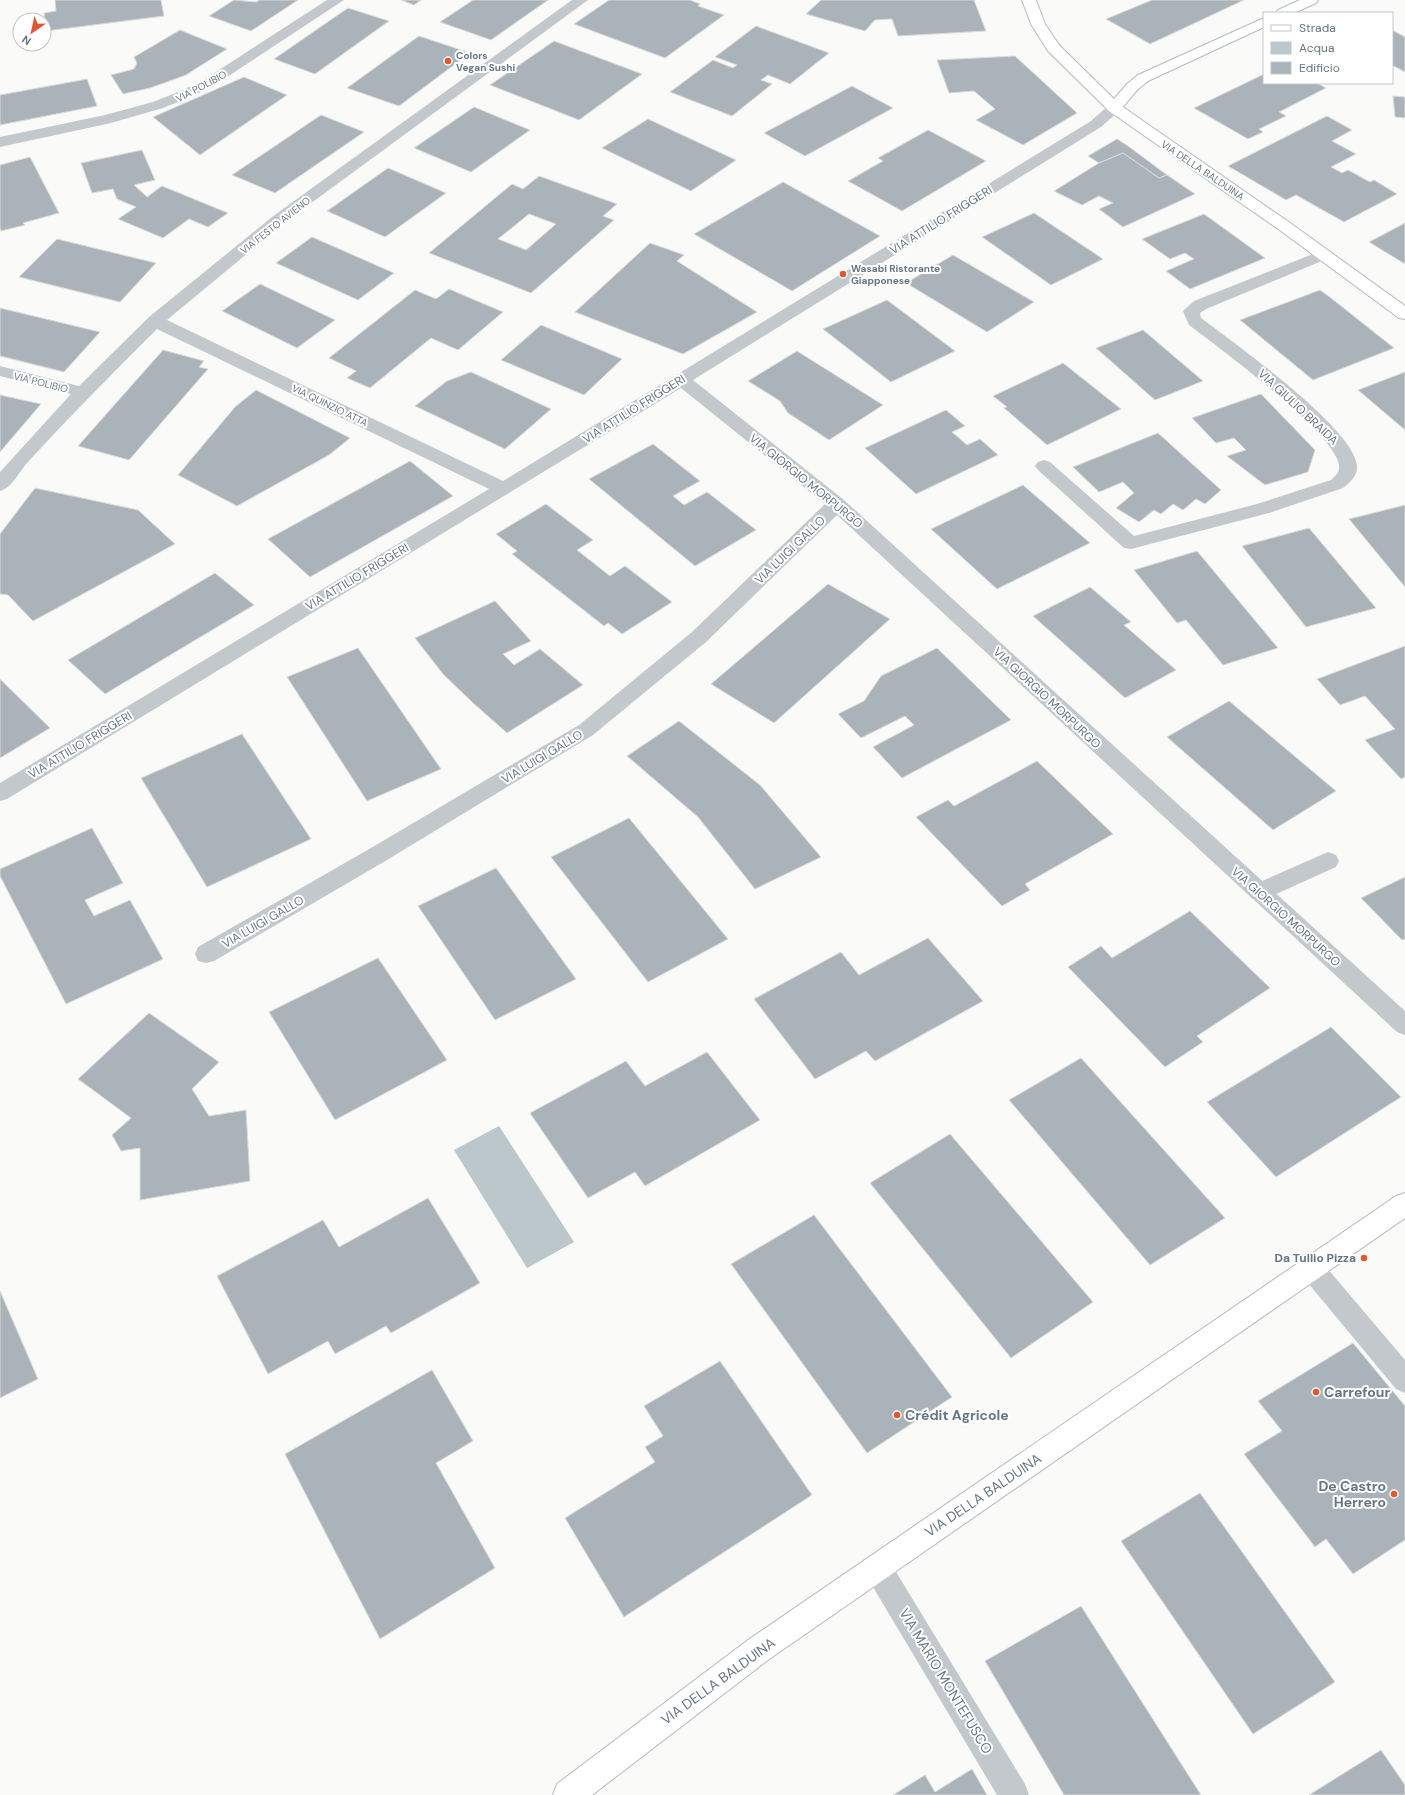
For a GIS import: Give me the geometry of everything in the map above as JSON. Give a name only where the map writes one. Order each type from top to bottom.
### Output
[{"type":"street","name":"VIA POLIBIO","points":[[0,142],[158,106],[185,96],[208,84],[337,0]]},
{"type":"street","name":"VIA FESTO AVIENO","points":[[0,485],[16,464],[83,392],[155,321],[278,220],[581,0]]},
{"type":"street","name":"VIA DELLA BALDUINA","points":[[1029,0],[1038,24],[1053,48],[1114,108],[1287,228],[1405,314]]},
{"type":"street","points":[[1285,12],[1310,0]]},
{"type":"street","name":"VIA ATTILIO FRIGGERI","points":[[0,794],[504,489],[1096,124],[1114,108],[1132,87],[1143,78],[1263,22]]},
{"type":"street","name":"VIA GIULIO BRAIDA","points":[[1044,466],[1131,543],[1262,509],[1337,484],[1344,480],[1349,473],[1349,465],[1339,445],[1331,435],[1271,379],[1195,321],[1191,311],[1200,305],[1323,255]]},
{"type":"street","name":"VIA QUINZIO ATTA","points":[[155,321],[504,489]]},
{"type":"street","name":"VIA POLIBIO","points":[[0,372],[83,392]]},
{"type":"street","name":"VIA GIORGIO MORPURGO","points":[[682,380],[837,504],[1405,1025]]},
{"type":"street","name":"VIA LUIGI GALLO","points":[[206,954],[379,854],[586,730],[699,637],[837,504]]},
{"type":"street","points":[[1259,892],[1328,861]]},
{"type":"street","name":"VIA DELLA BALDUINA","points":[[568,1795],[622,1752],[752,1655],[877,1567],[1405,1204]]},
{"type":"street","points":[[1312,1269],[1405,1380]]},
{"type":"street","name":"VIA MARIO MONTEFUSCO","points":[[877,1567],[1014,1795]]},
{"type":"water","points":[[499,1126],[574,1242],[527,1268],[454,1150]]},
{"type":"building","points":[[55,0],[161,0],[164,16],[52,30],[52,12],[50,12],[56,11]]},
{"type":"building","points":[[234,0],[257,2],[259,0],[298,0],[251,31],[209,16]]},
{"type":"building","points":[[401,0],[421,0],[414,5]]},
{"type":"building","points":[[473,0],[548,0],[491,40],[440,22]]},
{"type":"building","points":[[609,0],[690,0],[700,4],[698,6],[724,15],[665,58],[574,24]]},
{"type":"building","points":[[821,0],[974,0],[986,31],[898,36],[892,19],[875,20],[865,31],[806,14]]},
{"type":"building","points":[[1152,0],[1244,0],[1150,44],[1106,19]]},
{"type":"building","points":[[348,8],[389,21],[315,74],[274,59]]},
{"type":"building","points":[[756,26],[829,53],[790,84],[768,75],[761,80],[772,84],[732,116],[670,92],[713,60],[733,68],[737,65],[715,57]]},
{"type":"building","points":[[180,30],[227,49],[186,75],[150,88],[123,94],[111,75],[134,69],[137,63],[134,57]]},
{"type":"building","points":[[1393,31],[1405,37],[1405,72],[1393,66]]},
{"type":"building","points":[[419,36],[470,53],[399,106],[347,88]]},
{"type":"building","points":[[554,41],[642,74],[579,120],[490,85]]},
{"type":"building","points":[[1015,56],[1077,113],[1023,145],[976,120],[995,109],[974,91],[949,93],[937,60]]},
{"type":"building","points":[[1263,74],[1263,84],[1319,84],[1326,88],[1279,112],[1286,116],[1259,129],[1263,132],[1248,139],[1194,108]]},
{"type":"building","points":[[244,77],[287,95],[200,155],[153,117]]},
{"type":"building","points":[[87,79],[97,106],[0,125],[0,95]]},
{"type":"building","points":[[852,86],[893,108],[805,156],[764,133]]},
{"type":"building","points":[[1393,96],[1405,97],[1405,118],[1395,117]]},
{"type":"building","points":[[474,107],[530,130],[471,172],[414,148]]},
{"type":"building","points":[[321,115],[364,132],[275,193],[232,175]]},
{"type":"building","points":[[1327,116],[1352,130],[1332,141],[1356,154],[1331,167],[1342,173],[1348,170],[1370,182],[1374,180],[1397,194],[1344,222],[1296,195],[1286,200],[1228,166]]},
{"type":"building","points":[[648,119],[736,160],[691,191],[602,148]]},
{"type":"building","points":[[928,130],[986,161],[902,211],[848,181],[883,161],[878,158]]},
{"type":"building","points":[[1117,139],[1167,175],[1159,178],[1123,153],[1099,163],[1088,156]]},
{"type":"building","points":[[142,150],[155,180],[134,185],[147,197],[162,186],[228,213],[208,227],[189,219],[163,238],[118,219],[136,207],[117,199],[113,189],[92,193],[81,163]]},
{"type":"building","points":[[1123,153],[1159,178],[1167,175],[1195,194],[1123,227],[1099,209],[1113,203],[1099,196],[1082,205],[1054,191],[1099,163]]},
{"type":"building","points":[[30,157],[59,213],[23,223],[25,225],[1,231],[0,165]]},
{"type":"building","points":[[388,168],[446,193],[385,237],[327,211]]},
{"type":"building","points":[[539,176],[617,204],[603,216],[614,220],[531,293],[429,253],[512,184],[523,189]],"holes":[[[529,214],[556,224],[526,250],[498,239]]]},
{"type":"building","points":[[783,182],[880,236],[792,291],[694,234]]},
{"type":"building","points":[[1034,213],[1103,259],[1051,285],[982,237]]},
{"type":"building","points":[[1204,214],[1265,258],[1190,289],[1166,271],[1194,259],[1185,253],[1170,259],[1142,239]]},
{"type":"building","points":[[1405,223],[1405,264],[1369,242]]},
{"type":"building","points":[[312,237],[394,273],[358,300],[276,263]]},
{"type":"building","points":[[57,239],[156,263],[120,302],[19,277]]},
{"type":"building","points":[[650,243],[684,255],[677,261],[757,312],[683,354],[575,312]]},
{"type":"building","points":[[953,255],[1034,302],[987,332],[906,283]]},
{"type":"building","points":[[260,284],[335,320],[297,348],[222,311]]},
{"type":"building","points":[[449,289],[503,312],[458,350],[431,338],[370,388],[347,378],[356,371],[329,358],[415,290],[436,299]]},
{"type":"building","points":[[1320,290],[1394,348],[1313,380],[1240,320]]},
{"type":"building","points":[[887,300],[955,351],[891,382],[823,329]]},
{"type":"building","points":[[0,308],[100,332],[64,372],[0,356]]},
{"type":"building","points":[[541,325],[622,359],[584,395],[501,360]]},
{"type":"building","points":[[1143,330],[1203,381],[1155,400],[1096,348]]},
{"type":"building","points":[[163,350],[204,361],[199,367],[208,369],[129,460],[78,446]]},
{"type":"building","points":[[797,351],[883,405],[829,440],[788,413],[780,401],[748,381]]},
{"type":"building","points":[[1063,363],[1121,409],[1047,445],[1004,408],[1007,407],[993,396]]},
{"type":"building","points":[[471,372],[551,409],[505,449],[415,406],[447,381]]},
{"type":"building","points":[[1405,372],[1405,430],[1358,390]]},
{"type":"building","points":[[256,390],[350,438],[329,455],[237,506],[178,475],[235,407]]},
{"type":"building","points":[[1261,394],[1315,450],[1308,472],[1265,485],[1227,456],[1246,450],[1234,438],[1216,443],[1192,418]]},
{"type":"building","points":[[0,395],[41,404],[0,452]]},
{"type":"building","points":[[946,410],[965,426],[952,432],[967,445],[980,439],[998,455],[916,494],[865,448]]},
{"type":"building","points":[[1158,433],[1221,490],[1205,504],[1196,499],[1183,510],[1173,504],[1161,514],[1154,510],[1139,522],[1116,508],[1134,493],[1123,482],[1099,492],[1073,467]]},
{"type":"building","points":[[653,444],[700,481],[673,496],[684,505],[707,492],[756,530],[695,566],[589,479]]},
{"type":"building","points":[[410,461],[453,496],[310,577],[268,539]]},
{"type":"building","points":[[1023,485],[1090,543],[997,589],[931,529]]},
{"type":"building","points":[[35,488],[138,510],[175,544],[33,621],[8,595],[0,594],[0,534]]},
{"type":"building","points":[[546,504],[593,540],[577,550],[610,576],[625,566],[672,602],[622,634],[608,623],[604,626],[512,554],[517,551],[496,534]]},
{"type":"building","points":[[1405,505],[1405,587],[1349,519]]},
{"type":"building","points":[[1309,528],[1376,608],[1306,627],[1242,546]]},
{"type":"building","points":[[1197,551],[1278,648],[1223,665],[1186,620],[1177,623],[1134,570]]},
{"type":"building","points":[[215,573],[254,605],[105,694],[68,660]]},
{"type":"building","points":[[828,584],[890,619],[774,723],[711,684]]},
{"type":"building","points":[[1090,587],[1131,622],[1124,625],[1176,670],[1125,698],[1033,616]]},
{"type":"building","points":[[495,601],[531,641],[503,654],[514,665],[540,649],[583,685],[507,733],[443,674],[415,638]]},
{"type":"building","points":[[1405,646],[1405,777],[1401,779],[1365,740],[1395,729],[1365,696],[1340,705],[1317,679]]},
{"type":"building","points":[[358,648],[441,769],[367,801],[287,677]]},
{"type":"building","points":[[937,648],[1011,720],[902,778],[873,747],[914,725],[905,716],[861,738],[838,714],[864,701],[881,676]]},
{"type":"building","points":[[0,679],[50,728],[0,758]]},
{"type":"building","points":[[1229,701],[1336,791],[1273,830],[1167,737]]},
{"type":"building","points":[[679,721],[760,785],[821,857],[755,889],[698,817],[627,756]]},
{"type":"building","points":[[242,734],[311,839],[207,887],[141,778]]},
{"type":"building","points":[[1037,761],[1113,834],[1025,884],[1030,890],[1002,906],[916,817],[948,800],[954,806]]},
{"type":"building","points":[[629,818],[728,939],[648,982],[551,857]]},
{"type":"building","points":[[92,828],[123,883],[85,900],[94,916],[130,900],[163,959],[66,1004],[0,876],[0,869]]},
{"type":"building","points":[[496,868],[576,979],[495,1020],[418,906]]},
{"type":"building","points":[[1405,877],[1405,939],[1402,940],[1361,898]]},
{"type":"building","points":[[1190,911],[1270,988],[1197,1036],[1203,1042],[1165,1067],[1068,967],[1101,946],[1112,958]]},
{"type":"building","points":[[928,938],[983,1001],[875,1061],[866,1051],[815,1079],[754,999],[841,952],[859,975]]},
{"type":"building","points":[[378,958],[447,1060],[335,1120],[269,1012]]},
{"type":"building","points":[[149,1013],[219,1062],[192,1089],[209,1116],[246,1110],[250,1181],[140,1200],[140,1148],[121,1151],[112,1135],[131,1118],[78,1079]]},
{"type":"building","points":[[1331,1027],[1401,1097],[1276,1177],[1207,1102]]},
{"type":"building","points":[[707,1052],[760,1120],[645,1186],[635,1172],[588,1198],[530,1113],[626,1061],[645,1086]]},
{"type":"building","points":[[1081,1058],[1225,1218],[1150,1265],[1009,1100]]},
{"type":"building","points":[[950,1134],[1093,1302],[1011,1358],[870,1183]]},
{"type":"building","points":[[428,1198],[480,1283],[391,1333],[386,1326],[335,1354],[328,1341],[268,1374],[217,1276],[323,1220],[339,1247]]},
{"type":"building","points":[[814,1215],[952,1397],[867,1453],[731,1264]]},
{"type":"building","points":[[0,1291],[38,1379],[0,1398]]},
{"type":"building","points":[[1353,1343],[1405,1406],[1405,1540],[1353,1574],[1326,1539],[1315,1547],[1244,1454],[1282,1431],[1258,1401]]},
{"type":"building","points":[[720,1361],[812,1495],[624,1617],[565,1518],[655,1462],[645,1447],[663,1436],[644,1406]]},
{"type":"building","points":[[432,1370],[473,1441],[436,1463],[495,1568],[380,1639],[285,1454]]},
{"type":"building","points":[[1200,1493],[1335,1682],[1253,1734],[1121,1541]]},
{"type":"building","points":[[1081,1606],[1201,1795],[1064,1795],[985,1661]]},
{"type":"building","points":[[1381,1750],[1405,1785],[1405,1795],[1309,1795]]},
{"type":"building","points":[[972,1769],[987,1795],[893,1795],[925,1775],[935,1792]]},
{"type":"place","name":"Colors Vegan Sushi","points":[[448,61]]},
{"type":"place","name":"Wasabi Ristorante Giapponese","points":[[843,274]]},
{"type":"place","name":"Da Tullio Pizza","points":[[1364,1258]]},
{"type":"place","name":"Carrefour","points":[[1316,1392]]},
{"type":"place","name":"Crédit Agricole","points":[[897,1415]]},
{"type":"place","name":"De Castro Herrero","points":[[1394,1494]]}]
